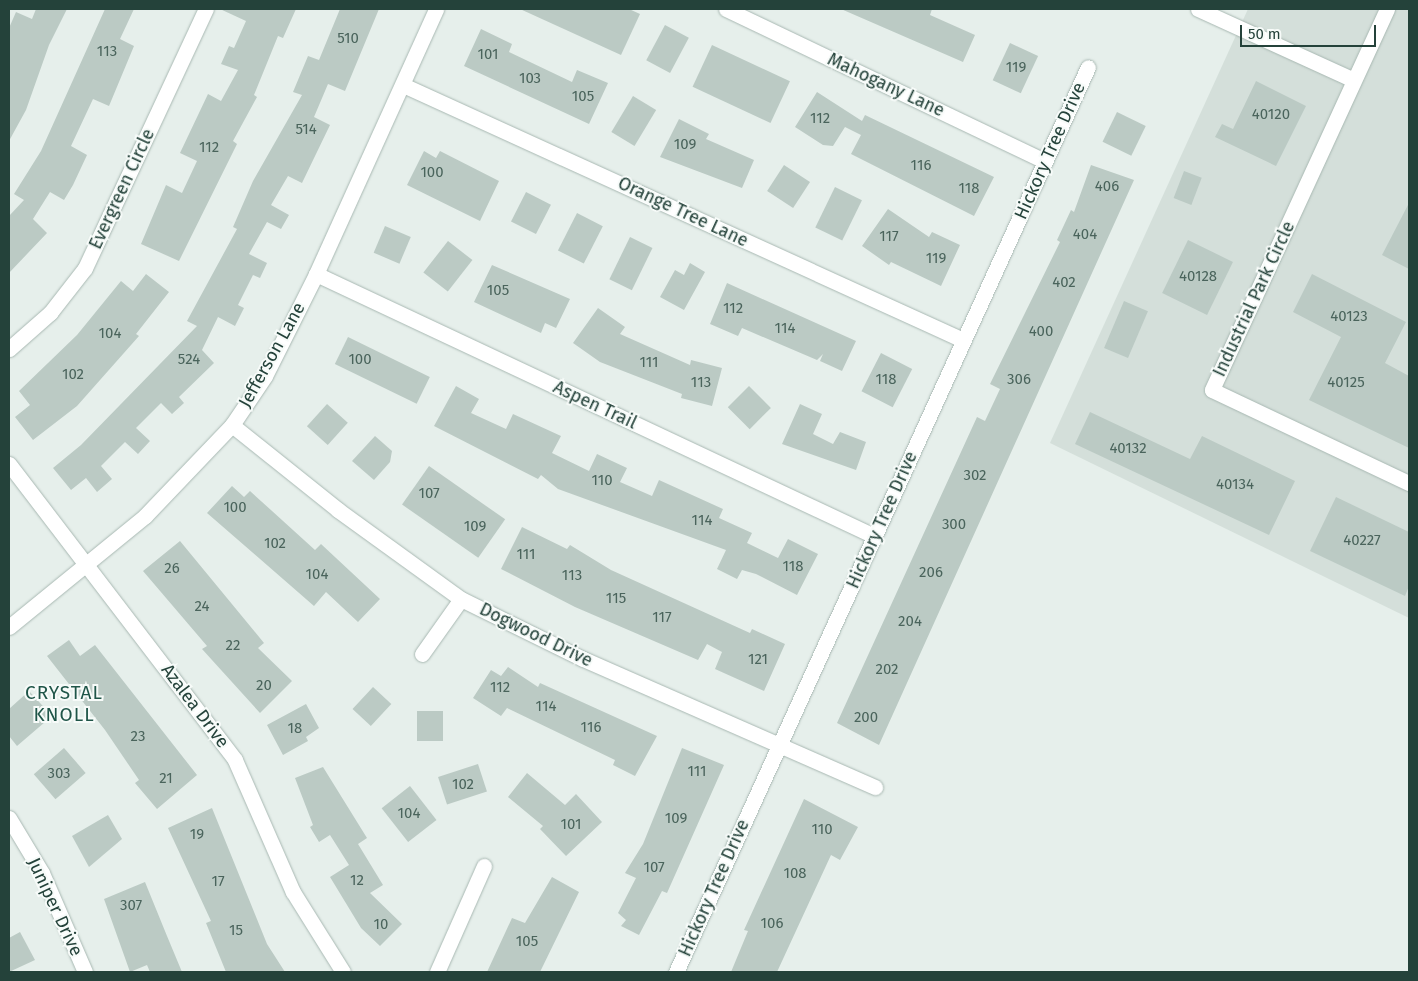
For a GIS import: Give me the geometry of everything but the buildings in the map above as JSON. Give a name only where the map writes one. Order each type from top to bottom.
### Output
[{"type":"street","name":"Evergreen Circle","points":[[9,349],[50,313],[85,268],[206,9]]},
{"type":"street","name":"Jefferson Lane","points":[[9,627],[145,516],[232,425],[265,376],[316,274],[436,9]]},
{"type":"street","name":"Mahogany Lane","points":[[726,9],[1045,161]]},
{"type":"street","points":[[1198,9],[1354,80]]},
{"type":"street","name":"Industrial Park Circle","points":[[1387,9],[1212,390],[1409,483]]},
{"type":"street","name":"Hickory Tree Drive","points":[[676,972],[1088,67]]},
{"type":"street","name":"Orange Tree Lane","points":[[403,85],[963,340]]},
{"type":"street","name":"Aspen Trail","points":[[316,274],[874,536]]},
{"type":"street","name":"Dogwood Drive","points":[[232,425],[338,510],[461,599],[779,746],[874,787]]},
{"type":"street","name":"Azalea Drive","points":[[9,464],[88,564],[235,760],[293,892],[343,972]]},
{"type":"street","points":[[422,654],[461,599]]},
{"type":"street","name":"Juniper Drive","points":[[9,818],[42,873],[85,972]]},
{"type":"street","points":[[437,972],[484,866]]},
{"type":"shaded area","points":[[1248,9],[1409,9],[1409,618],[1050,443]]},
{"type":"district","name":"CRYSTAL KNOLL","points":[[64,704]]}]
